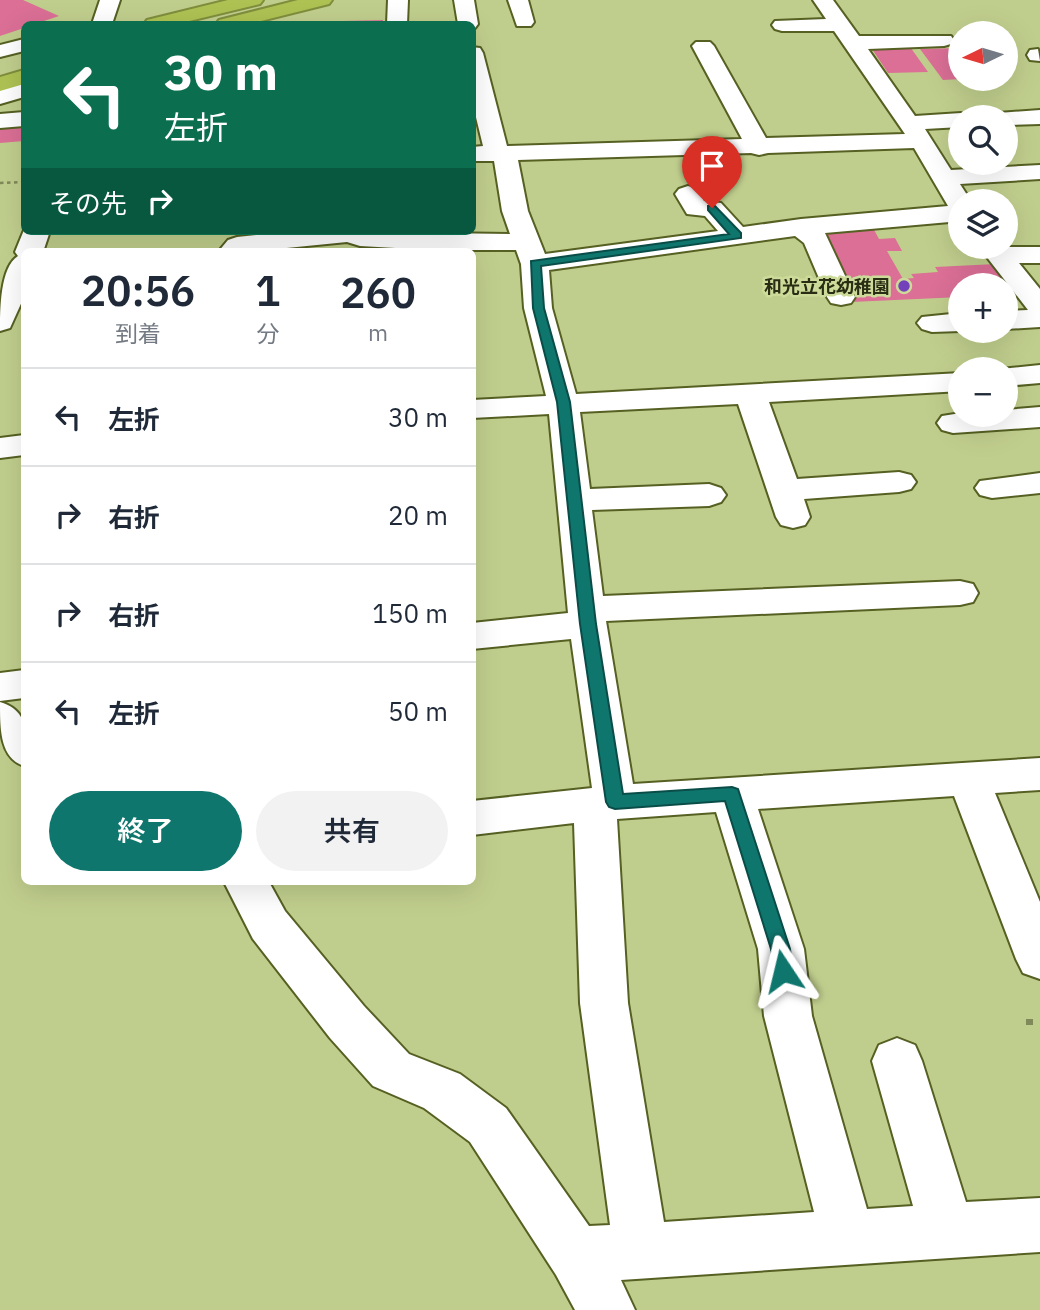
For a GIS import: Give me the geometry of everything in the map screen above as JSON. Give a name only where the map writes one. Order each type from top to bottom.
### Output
[{"type":"highway","points":[[166,21],[253,0]]},
{"type":"highway","points":[[238,21],[322,0]]},
{"type":"highway","points":[[0,65],[21,59]]},
{"type":"highway","points":[[0,84],[21,78]]},
{"type":"street","points":[[103,21],[110,0]]},
{"type":"street","points":[[397,21],[398,0]]},
{"type":"street","points":[[464,0],[468,21]]},
{"type":"street","points":[[519,0],[524,22]]},
{"type":"street","points":[[823,0],[915,132],[950,189]]},
{"type":"street","points":[[782,25],[846,34],[944,40]]},
{"type":"street","points":[[703,46],[759,148]]},
{"type":"street","points":[[0,51],[21,47]]},
{"type":"street","points":[[476,74],[491,154],[531,253],[538,308],[563,402],[588,616],[605,803],[604,1003],[641,1251]]},
{"type":"street","points":[[0,97],[21,91]]},
{"type":"street","points":[[1018,118],[1038,119]]},
{"type":"street","points":[[0,121],[21,119]]},
{"type":"street","points":[[491,154],[759,148],[915,132],[948,123]]},
{"type":"street","points":[[943,178],[1040,172]]},
{"type":"street","points":[[688,194],[696,209],[712,208],[737,236]]},
{"type":"street","points":[[356,235],[531,253],[737,236],[801,227],[948,214]]},
{"type":"street","points":[[801,227],[816,239],[841,297]]},
{"type":"street","points":[[238,248],[246,243],[330,235]]},
{"type":"street","points":[[1018,253],[1040,255]]},
{"type":"street","points":[[1001,259],[1040,307]]},
{"type":"street","points":[[1,314],[21,271]]},
{"type":"street","points":[[1018,319],[1040,318]]},
{"type":"street","points":[[932,323],[948,322]]},
{"type":"street","points":[[1018,376],[1040,374]]},
{"type":"street","points":[[476,409],[948,383]]},
{"type":"street","points":[[750,392],[789,503],[899,483]]},
{"type":"street","points":[[1018,419],[1040,417]]},
{"type":"street","points":[[0,447],[21,445]]},
{"type":"street","points":[[992,488],[1040,483]]},
{"type":"street","points":[[575,500],[709,495]]},
{"type":"street","points":[[476,635],[588,616],[960,593]]},
{"type":"street","points":[[0,687],[21,684]]},
{"type":"street","points":[[0,717],[21,747]]},
{"type":"street","points":[[476,818],[605,803],[1040,774]]},
{"type":"street","points":[[968,779],[1040,959]]},
{"type":"street","points":[[732,794],[781,949],[788,1016],[848,1238]]},
{"type":"street","points":[[248,885],[270,925],[347,1022],[391,1070],[442,1091],[488,1125],[576,1255],[606,1310]]},
{"type":"street","points":[[897,1061],[948,1231]]},
{"type":"street","points":[[576,1255],[1040,1225]]},
{"type":"path","points":[[0,183],[21,182]]},
{"type":"path","points":[[1026,1022],[1040,1022]]},
{"type":"building","points":[[0,0],[23,0],[59,16],[44,21],[21,21],[21,29],[0,36]]},
{"type":"building","points":[[908,44],[928,72],[888,73],[870,46]]},
{"type":"building","points":[[948,48],[948,80],[943,80],[920,49]]},
{"type":"building","points":[[21,123],[21,141],[0,143],[0,126]]},
{"type":"building","points":[[873,228],[879,239],[895,238],[902,251],[887,251],[903,279],[914,278],[911,274],[938,272],[935,267],[996,264],[1002,273],[948,273],[948,298],[851,302],[847,293],[855,293],[824,230]]},
{"type":"place","name":"和光立花幼稚園","points":[[904,286]]},
{"type":"route","points":[[712,208],[737,236],[535,264],[538,308],[563,402],[588,624],[615,802],[732,794],[781,949],[783,971]]}]
